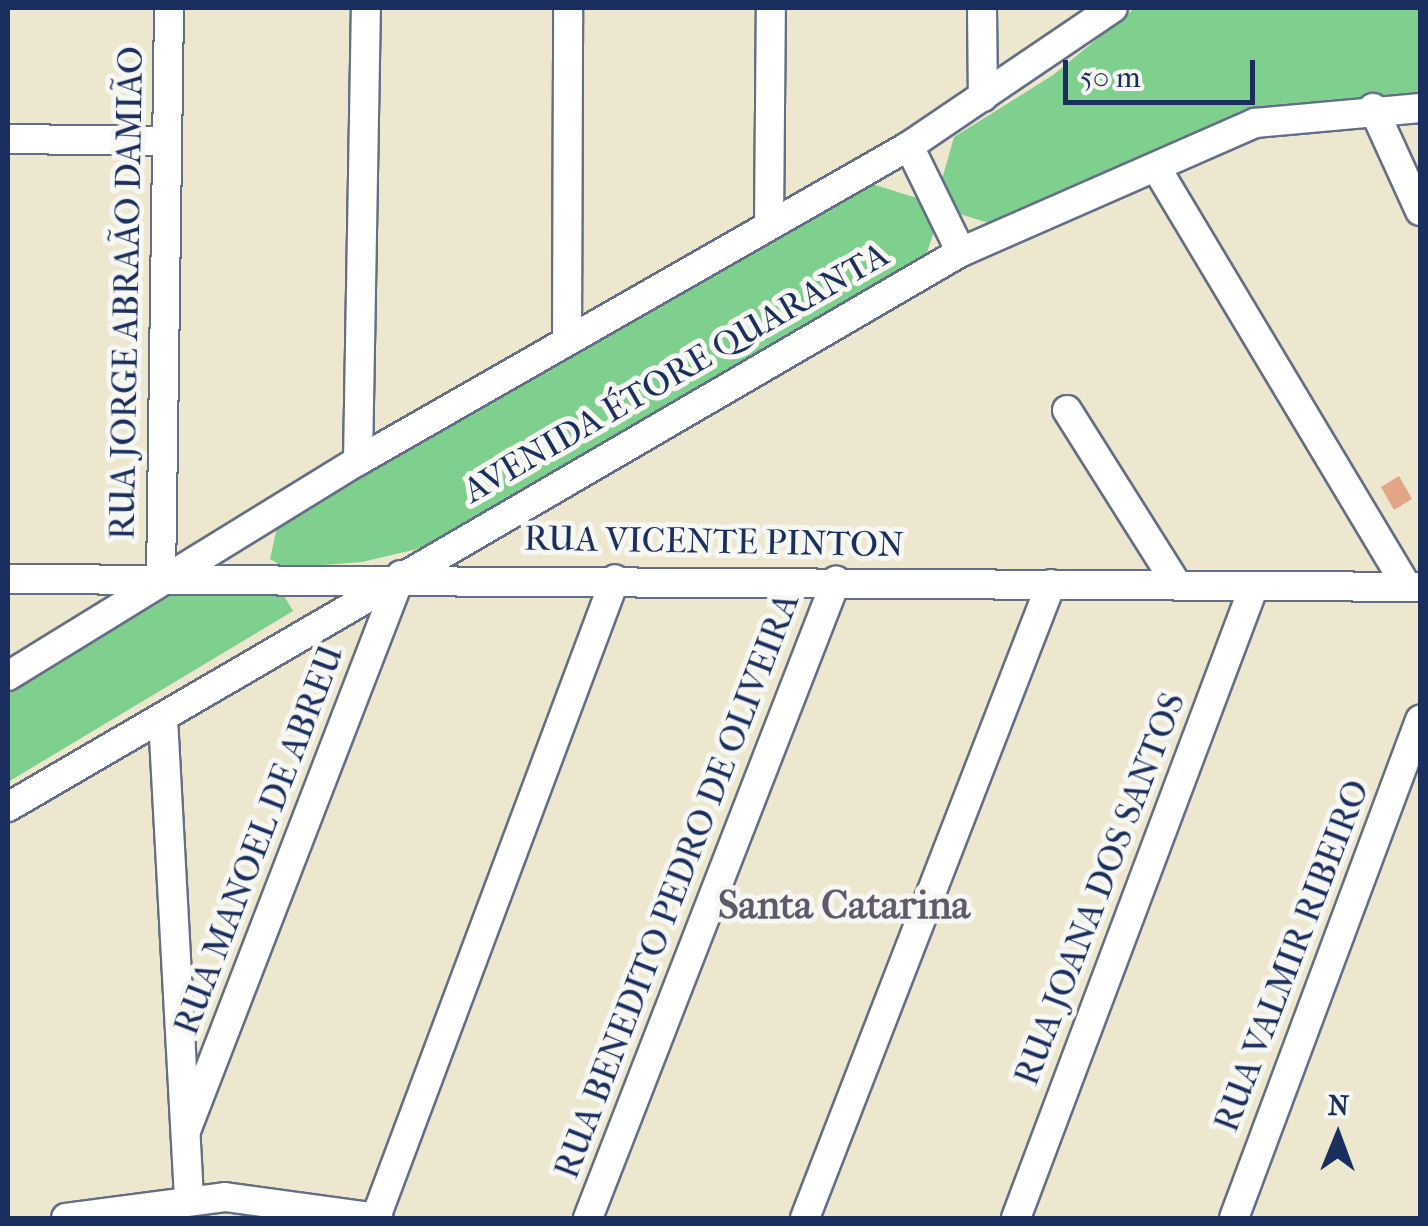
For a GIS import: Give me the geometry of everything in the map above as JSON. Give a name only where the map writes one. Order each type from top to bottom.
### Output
[{"type":"street","name":"RUA JORGE ABRAÃO DAMIÃO","points":[[169,8],[169,580]]},
{"type":"street","points":[[358,461],[366,8]]},
{"type":"street","points":[[567,340],[568,8]]},
{"type":"street","points":[[770,223],[772,8]]},
{"type":"street","points":[[982,8],[983,97]]},
{"type":"street","points":[[8,676],[358,461],[909,146],[1113,8]]},
{"type":"street","points":[[1373,108],[1420,212]]},
{"type":"street","name":"AVENIDA ÉTORE QUARANTA","points":[[8,807],[961,252],[1255,123],[1373,108],[1420,108]]},
{"type":"street","points":[[8,138],[167,141]]},
{"type":"street","points":[[909,146],[961,252]]},
{"type":"street","points":[[1157,169],[1414,587]]},
{"type":"street","points":[[1067,410],[1177,585]]},
{"type":"street","name":"RUA VICENTE PINTON","points":[[8,579],[401,575],[1414,587]]},
{"type":"street","name":"RUA MANOEL DE ABREU","points":[[186,1131],[401,575]]},
{"type":"street","points":[[66,1218],[189,1197],[378,1218],[616,579]]},
{"type":"street","name":"RUA BENEDITO PEDRO DE OLIVEIRA","points":[[588,1218],[836,581]]},
{"type":"street","points":[[806,1218],[1052,584]]},
{"type":"street","name":"RUA JOANA DOS SANTOS","points":[[1016,1218],[1254,586]]},
{"type":"street","points":[[162,718],[189,1197]]},
{"type":"street","name":"RUA VALMIR RIBEIRO","points":[[1234,1218],[1420,720]]},
{"type":"green space","points":[[1135,8],[1420,8],[1420,97],[1248,108],[995,225],[960,214],[941,183],[954,137],[1053,75]]},
{"type":"green space","points":[[866,182],[923,200],[936,225],[925,259],[434,545],[362,562],[285,568],[270,559],[277,527]]},
{"type":"green space","points":[[173,594],[283,594],[293,611],[8,782],[8,694]]},
{"type":"building","points":[[1399,476],[1412,499],[1394,510],[1381,487]]},
{"type":"district","name":"Santa Catarina","points":[[844,905]]}]
